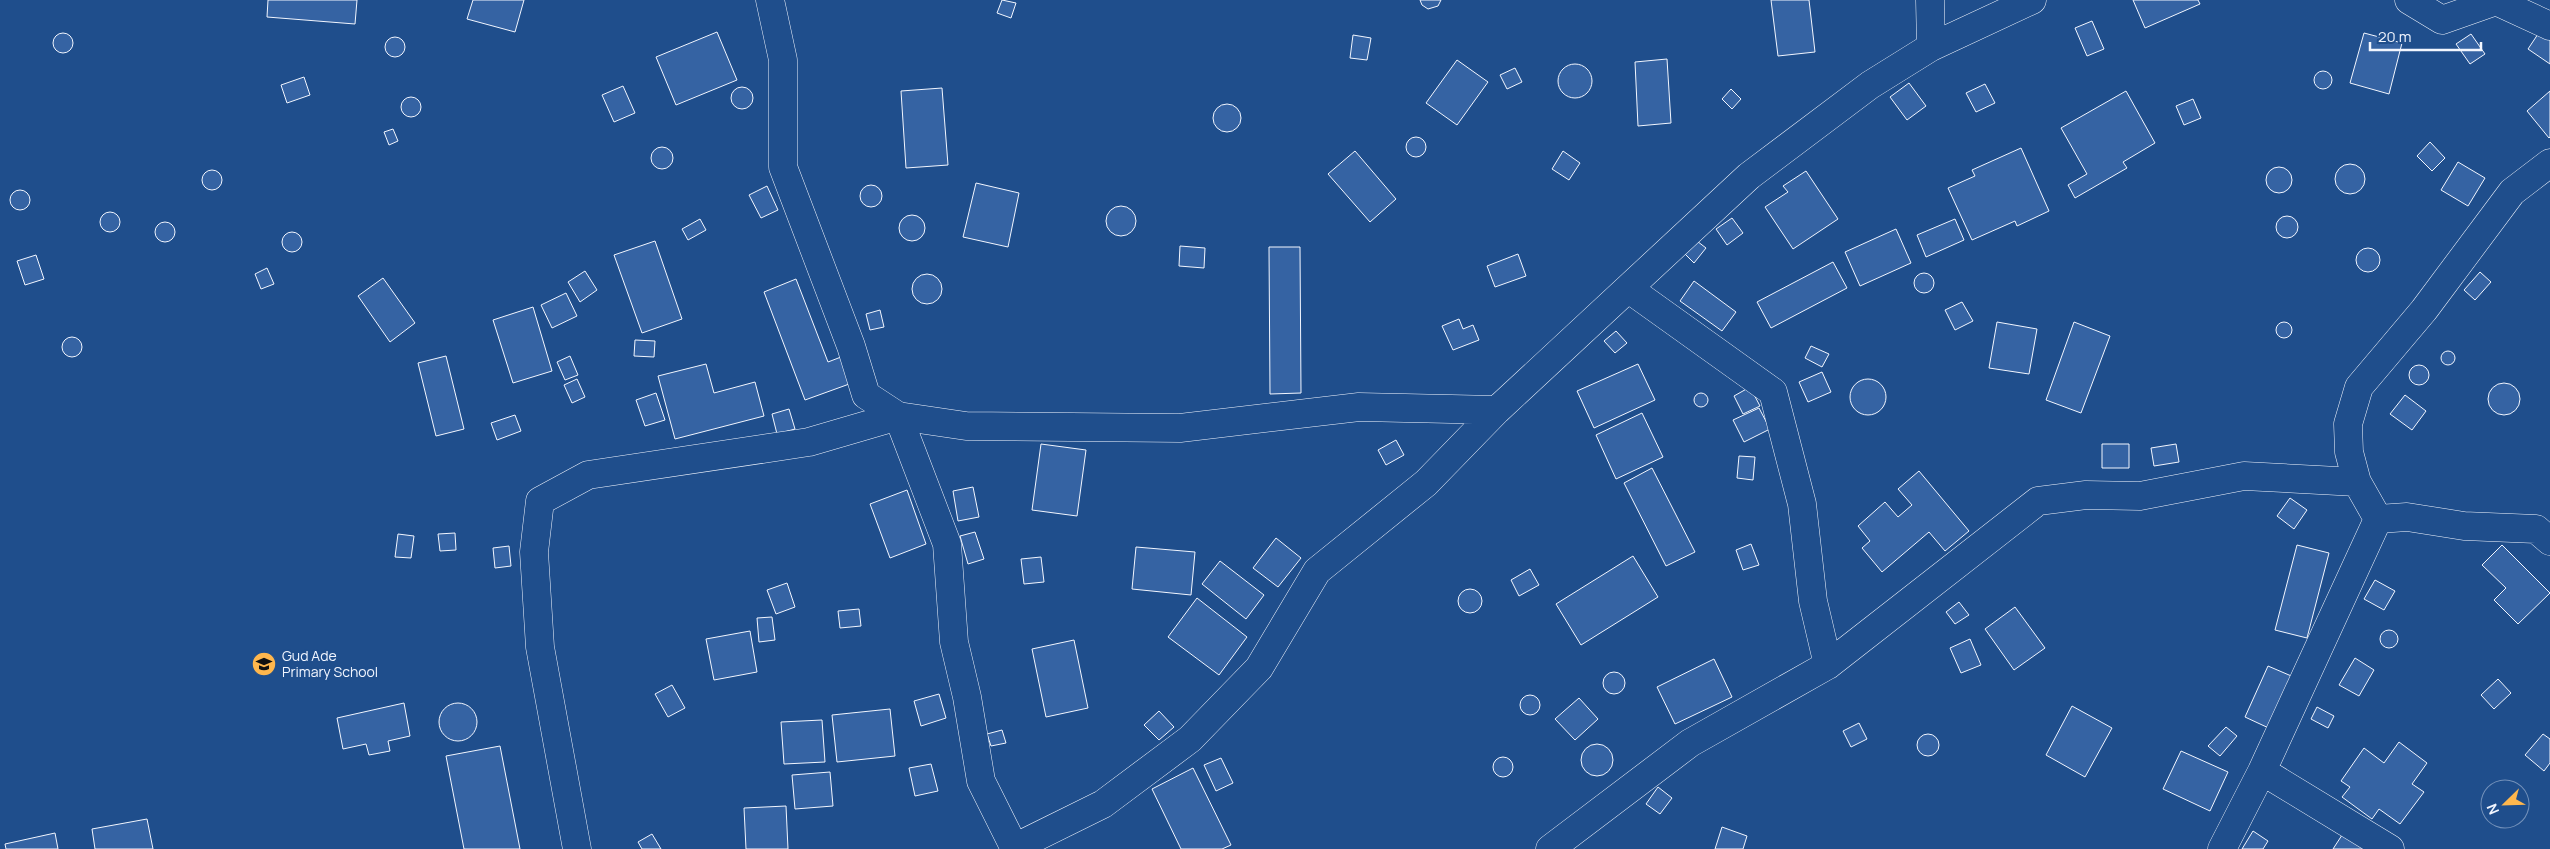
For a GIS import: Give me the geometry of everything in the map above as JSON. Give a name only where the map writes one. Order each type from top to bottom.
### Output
[{"type":"street","points":[[770,0],[783,60],[783,167],[851,346],[866,395],[898,416],[947,544],[954,642],[967,697],[981,782],[1014,848],[1103,804],[1190,739],[1259,668],[1317,571],[1426,483],[1497,410],[1750,176],[1870,85],[1931,47],[2032,0]]},
{"type":"street","points":[[1930,0],[1931,47]]},
{"type":"street","points":[[2410,0],[2442,20],[2496,1],[2550,26]]},
{"type":"street","points":[[2378,519],[2357,482],[2349,452],[2348,424],[2359,387],[2424,310],[2512,192],[2550,163]]},
{"type":"street","points":[[1629,289],[1773,392],[1802,504],[1813,601],[1828,665]]},
{"type":"street","points":[[577,849],[540,647],[534,552],[540,501],[588,475],[809,442],[898,416],[966,426],[1180,428],[1359,406],[1497,410]]},
{"type":"street","points":[[1550,849],[1690,743],[1828,665],[2038,501],[2086,495],[2140,496],[2244,476],[2357,482]]},
{"type":"street","points":[[2378,519],[2407,517],[2464,526],[2536,529],[2550,541]]},
{"type":"street","points":[[2222,849],[2262,771],[2378,519]]},
{"type":"street","points":[[2262,771],[2390,849]]},
{"type":"building","points":[[268,0],[357,0],[355,24],[267,17]]},
{"type":"building","points":[[473,0],[524,0],[515,32],[467,19]]},
{"type":"building","points":[[1002,0],[1016,3],[1011,18],[997,13]]},
{"type":"building","points":[[1420,0],[1441,0],[1438,6],[1428,9],[1422,5]]},
{"type":"building","points":[[1771,0],[1809,0],[1815,52],[1778,56]]},
{"type":"building","points":[[2133,0],[2198,0],[2200,4],[2145,28]]},
{"type":"building","points":[[2092,21],[2104,49],[2087,56],[2075,28]]},
{"type":"building","points":[[2540,31],[2550,38],[2550,64],[2528,49]]},
{"type":"building","points":[[717,32],[737,80],[676,105],[656,57]]},
{"type":"building","points":[[59,33],[67,33],[73,39],[73,47],[67,53],[59,53],[53,47],[53,39]]},
{"type":"building","points":[[2364,33],[2402,43],[2389,94],[2350,83]]},
{"type":"building","points":[[2471,34],[2485,54],[2470,64],[2456,44]]},
{"type":"building","points":[[1353,35],[1371,38],[1367,60],[1350,58]]},
{"type":"building","points":[[395,37],[402,40],[405,47],[402,54],[395,57],[388,54],[385,47],[388,40]]},
{"type":"building","points":[[1667,59],[1671,123],[1638,126],[1635,62]]},
{"type":"building","points":[[1457,60],[1488,82],[1457,125],[1426,103]]},
{"type":"building","points":[[1575,64],[1582,65],[1587,69],[1591,74],[1591,88],[1587,93],[1582,97],[1575,98],[1568,97],[1563,93],[1559,88],[1558,81],[1559,74],[1563,69],[1568,65]]},
{"type":"building","points":[[1515,68],[1522,82],[1507,89],[1500,75]]},
{"type":"building","points":[[2319,71],[2327,71],[2332,76],[2330,87],[2319,89],[2314,84],[2314,76]]},
{"type":"building","points":[[304,77],[310,95],[287,103],[281,85]]},
{"type":"building","points":[[1909,83],[1926,106],[1907,120],[1890,97]]},
{"type":"building","points":[[1985,84],[1995,103],[1976,112],[1966,93]]},
{"type":"building","points":[[623,86],[635,113],[614,122],[602,95]]},
{"type":"building","points":[[738,87],[746,87],[753,94],[753,102],[746,109],[738,109],[731,102],[731,94]]},
{"type":"building","points":[[942,88],[948,165],[906,168],[901,91]]},
{"type":"building","points":[[1731,89],[1741,99],[1732,109],[1722,99]]},
{"type":"building","points":[[2126,91],[2155,143],[2123,162],[2127,168],[2075,198],[2068,185],[2087,174],[2061,128]]},
{"type":"building","points":[[2550,91],[2550,137],[2549,138],[2527,111]]},
{"type":"building","points":[[411,97],[418,100],[421,107],[418,114],[411,117],[404,114],[401,107],[404,100]]},
{"type":"building","points":[[2193,99],[2201,118],[2184,125],[2176,106]]},
{"type":"building","points":[[1227,104],[1237,108],[1241,118],[1237,128],[1227,132],[1217,128],[1213,118],[1217,108]]},
{"type":"building","points":[[393,129],[398,141],[389,145],[384,132]]},
{"type":"building","points":[[1416,137],[1423,140],[1426,147],[1423,154],[1416,157],[1409,154],[1406,147],[1409,140]]},
{"type":"building","points":[[2430,142],[2445,158],[2432,171],[2417,156]]},
{"type":"building","points":[[658,147],[666,147],[673,154],[673,162],[666,169],[658,169],[651,162],[651,154]]},
{"type":"building","points":[[2021,148],[2049,211],[2017,226],[2015,221],[1972,240],[1948,188],[1975,176],[1972,170]]},
{"type":"building","points":[[1355,151],[1396,199],[1370,222],[1328,174]]},
{"type":"building","points":[[1563,151],[1580,163],[1569,180],[1552,169]]},
{"type":"building","points":[[2458,162],[2485,178],[2468,206],[2441,190]]},
{"type":"building","points":[[2350,164],[2361,168],[2365,179],[2361,190],[2350,194],[2339,190],[2335,179],[2339,168]]},
{"type":"building","points":[[2279,167],[2288,171],[2292,180],[2288,189],[2279,193],[2270,189],[2266,180],[2270,171]]},
{"type":"building","points":[[208,170],[216,170],[222,176],[222,184],[216,190],[208,190],[202,184],[202,176]]},
{"type":"building","points":[[1806,171],[1838,219],[1793,249],[1765,207],[1788,192],[1783,186]]},
{"type":"building","points":[[976,183],[1019,193],[1008,247],[963,237]]},
{"type":"building","points":[[871,185],[881,192],[882,196],[875,206],[871,207],[861,200],[860,196],[867,186]]},
{"type":"building","points":[[767,186],[778,210],[761,218],[749,195]]},
{"type":"building","points":[[16,190],[24,190],[30,196],[30,204],[24,210],[16,210],[10,204],[10,196]]},
{"type":"building","points":[[1121,206],[1127,207],[1135,215],[1135,227],[1127,235],[1121,236],[1115,235],[1107,227],[1106,221],[1107,215],[1115,207]]},
{"type":"building","points":[[106,212],[114,212],[120,218],[120,226],[114,232],[106,232],[100,226],[100,218]]},
{"type":"building","points":[[912,215],[921,219],[925,228],[921,237],[912,241],[903,237],[899,228],[903,219]]},
{"type":"building","points":[[2283,216],[2291,216],[2298,223],[2298,231],[2291,238],[2283,238],[2276,231],[2276,223]]},
{"type":"building","points":[[1732,218],[1743,233],[1727,245],[1716,229]]},
{"type":"building","points":[[700,219],[706,230],[688,240],[682,229]]},
{"type":"building","points":[[1955,219],[1964,240],[1926,257],[1917,235]]},
{"type":"building","points":[[161,222],[169,222],[175,228],[175,236],[169,242],[161,242],[155,236],[155,228]]},
{"type":"building","points":[[1896,229],[1911,263],[1860,286],[1845,252]]},
{"type":"building","points":[[288,232],[296,232],[302,238],[302,246],[296,252],[288,252],[282,246],[282,238]]},
{"type":"building","points":[[1693,238],[1706,248],[1694,263],[1682,251]]},
{"type":"building","points":[[655,241],[682,319],[642,333],[614,255]]},
{"type":"building","points":[[1180,246],[1205,248],[1204,268],[1179,266]]},
{"type":"building","points":[[1269,247],[1300,247],[1301,393],[1270,394]]},
{"type":"building","points":[[2368,248],[2377,251],[2380,260],[2377,269],[2368,272],[2359,269],[2356,260],[2359,251]]},
{"type":"building","points":[[1518,254],[1526,276],[1495,287],[1487,266]]},
{"type":"building","points":[[36,255],[44,279],[25,285],[17,261]]},
{"type":"building","points":[[1833,262],[1847,288],[1771,328],[1757,302]]},
{"type":"building","points":[[267,268],[274,284],[261,289],[255,274]]},
{"type":"building","points":[[585,271],[597,290],[580,302],[568,282]]},
{"type":"building","points":[[2480,272],[2491,282],[2475,300],[2464,290]]},
{"type":"building","points":[[1924,273],[1931,276],[1934,283],[1931,290],[1924,293],[1917,290],[1914,283],[1917,276]]},
{"type":"building","points":[[927,274],[938,278],[942,289],[938,300],[927,304],[916,300],[912,289],[916,278]]},
{"type":"building","points":[[383,278],[415,323],[390,342],[358,296]]},
{"type":"building","points":[[796,279],[828,362],[841,357],[852,383],[805,400],[764,292]]},
{"type":"building","points":[[1694,281],[1736,312],[1722,331],[1680,301]]},
{"type":"building","points":[[566,293],[577,316],[552,328],[541,305]]},
{"type":"building","points":[[1962,302],[1973,321],[1955,330],[1945,310]]},
{"type":"building","points":[[533,307],[552,371],[513,383],[493,320]]},
{"type":"building","points":[[880,310],[884,327],[870,330],[866,314]]},
{"type":"building","points":[[1459,319],[1463,329],[1473,325],[1479,340],[1453,350],[1442,326]]},
{"type":"building","points":[[1997,322],[2037,329],[2029,374],[1989,368]]},
{"type":"building","points":[[2074,322],[2110,336],[2081,413],[2046,400]]},
{"type":"building","points":[[2284,322],[2292,330],[2284,338],[2276,330]]},
{"type":"building","points":[[1616,331],[1627,343],[1615,353],[1604,341]]},
{"type":"building","points":[[68,337],[76,337],[82,343],[82,351],[76,357],[68,357],[62,351],[62,343]]},
{"type":"building","points":[[635,340],[655,341],[654,357],[634,356]]},
{"type":"building","points":[[1811,346],[1829,354],[1822,367],[1805,358]]},
{"type":"building","points":[[2445,351],[2451,351],[2455,358],[2451,365],[2445,365],[2441,361],[2441,355]]},
{"type":"building","points":[[446,356],[464,429],[436,436],[418,363]]},
{"type":"building","points":[[570,356],[578,375],[565,380],[557,362]]},
{"type":"building","points":[[706,364],[714,393],[755,382],[764,416],[675,439],[658,376]]},
{"type":"building","points":[[1638,364],[1655,400],[1594,428],[1577,391]]},
{"type":"building","points":[[2419,365],[2426,368],[2429,375],[2426,382],[2419,385],[2412,382],[2409,375],[2412,368]]},
{"type":"building","points":[[1822,372],[1831,392],[1808,402],[1799,382]]},
{"type":"building","points":[[577,379],[585,397],[572,403],[564,385]]},
{"type":"building","points":[[1868,379],[1881,384],[1886,397],[1881,410],[1868,415],[1855,410],[1850,397],[1855,384]]},
{"type":"building","points":[[2504,383],[2510,384],[2515,388],[2519,393],[2519,405],[2515,410],[2510,414],[2504,415],[2498,414],[2493,410],[2489,405],[2488,399],[2489,393],[2493,388],[2498,384]]},
{"type":"building","points":[[1750,387],[1760,406],[1743,414],[1734,396]]},
{"type":"building","points":[[656,393],[665,420],[645,426],[636,400]]},
{"type":"building","points":[[1698,393],[1704,393],[1708,400],[1704,407],[1698,407],[1694,403],[1694,397]]},
{"type":"building","points":[[2405,395],[2426,411],[2412,430],[2390,414]]},
{"type":"building","points":[[1759,408],[1770,429],[1744,442],[1733,420]]},
{"type":"building","points":[[789,409],[795,429],[777,434],[772,414]]},
{"type":"building","points":[[1642,413],[1663,457],[1616,479],[1596,435]]},
{"type":"building","points":[[515,415],[521,431],[497,440],[491,423]]},
{"type":"building","points":[[1396,440],[1404,455],[1386,465],[1378,450]]},
{"type":"building","points":[[1041,444],[1086,450],[1077,516],[1032,510]]},
{"type":"building","points":[[2102,444],[2129,444],[2129,468],[2102,468]]},
{"type":"building","points":[[2176,444],[2179,462],[2154,466],[2151,448]]},
{"type":"building","points":[[1739,456],[1755,457],[1753,480],[1737,478]]},
{"type":"building","points":[[1652,468],[1695,552],[1666,566],[1624,483]]},
{"type":"building","points":[[1919,471],[1969,531],[1945,551],[1929,532],[1882,572],[1862,548],[1870,541],[1858,526],[1885,502],[1898,517],[1912,505],[1898,489]]},
{"type":"building","points":[[973,487],[979,517],[958,521],[953,491]]},
{"type":"building","points":[[907,490],[926,544],[890,558],[870,504]]},
{"type":"building","points":[[2290,498],[2307,510],[2294,529],[2277,516]]},
{"type":"building","points":[[975,532],[984,559],[968,564],[960,536]]},
{"type":"building","points":[[455,533],[456,550],[440,551],[438,534]]},
{"type":"building","points":[[398,534],[414,536],[411,558],[395,557]]},
{"type":"building","points":[[1276,538],[1301,558],[1278,587],[1253,568]]},
{"type":"building","points":[[1751,544],[1759,565],[1743,570],[1736,550]]},
{"type":"building","points":[[2297,545],[2329,553],[2307,638],[2275,630]]},
{"type":"building","points":[[2502,545],[2550,593],[2518,624],[2494,600],[2506,588],[2482,565]]},
{"type":"building","points":[[509,546],[511,566],[495,568],[493,548]]},
{"type":"building","points":[[1136,547],[1195,552],[1191,595],[1132,589]]},
{"type":"building","points":[[1633,556],[1658,597],[1581,645],[1556,604]]},
{"type":"building","points":[[1041,557],[1044,582],[1024,584],[1021,559]]},
{"type":"building","points":[[1220,561],[1264,595],[1246,619],[1202,584]]},
{"type":"building","points":[[1530,569],[1539,585],[1519,596],[1511,580]]},
{"type":"building","points":[[2375,580],[2395,591],[2384,610],[2364,599]]},
{"type":"building","points":[[787,583],[795,607],[776,614],[767,590]]},
{"type":"building","points":[[1470,589],[1478,593],[1482,601],[1478,609],[1470,613],[1462,609],[1458,601],[1462,593]]},
{"type":"building","points":[[1197,598],[1247,637],[1219,675],[1168,637]]},
{"type":"building","points":[[1959,602],[1969,615],[1955,624],[1946,612]]},
{"type":"building","points":[[2015,607],[2045,648],[2014,670],[1985,629]]},
{"type":"building","points":[[859,609],[861,626],[840,628],[838,611]]},
{"type":"building","points":[[772,617],[775,640],[759,642],[757,618]]},
{"type":"building","points":[[2385,630],[2393,630],[2398,635],[2396,646],[2385,648],[2380,643],[2380,635]]},
{"type":"building","points":[[750,631],[757,672],[714,680],[706,639]]},
{"type":"building","points":[[1970,639],[1981,665],[1961,673],[1950,648]]},
{"type":"building","points":[[1074,640],[1088,708],[1046,717],[1032,649]]},
{"type":"building","points":[[2355,658],[2374,670],[2359,696],[2339,685]]},
{"type":"building","points":[[1714,659],[1732,697],[1675,724],[1657,687]]},
{"type":"building","points":[[2268,666],[2296,678],[2273,730],[2245,717]]},
{"type":"building","points":[[1614,672],[1622,675],[1625,683],[1622,691],[1614,694],[1606,691],[1603,683],[1606,675]]},
{"type":"building","points":[[2498,679],[2511,693],[2494,709],[2481,695]]},
{"type":"building","points":[[672,685],[685,708],[668,717],[655,694]]},
{"type":"building","points":[[939,694],[946,718],[921,726],[914,701]]},
{"type":"building","points":[[1530,695],[1537,698],[1540,705],[1537,712],[1530,715],[1523,712],[1520,705],[1523,698]]},
{"type":"building","points":[[1579,698],[1598,719],[1575,740],[1555,719]]},
{"type":"building","points":[[404,703],[410,736],[388,741],[390,751],[369,755],[366,744],[343,749],[337,718]]},
{"type":"building","points":[[458,703],[472,708],[477,722],[472,736],[458,741],[444,736],[439,722],[444,708]]},
{"type":"building","points":[[2072,706],[2112,728],[2085,777],[2046,755]]},
{"type":"building","points":[[2317,707],[2334,716],[2328,728],[2311,719]]},
{"type":"building","points":[[890,709],[895,756],[837,762],[832,715]]},
{"type":"building","points":[[1159,711],[1174,727],[1159,740],[1144,725]]},
{"type":"building","points":[[822,720],[825,762],[784,764],[781,722]]},
{"type":"building","points":[[1859,723],[1867,739],[1851,747],[1843,731]]},
{"type":"building","points":[[2226,727],[2237,736],[2220,756],[2208,746]]},
{"type":"building","points":[[1002,730],[1006,743],[991,746],[987,734]]},
{"type":"building","points":[[1928,734],[1936,737],[1939,745],[1936,753],[1928,756],[1920,753],[1917,745],[1920,737]]},
{"type":"building","points":[[2543,734],[2550,739],[2550,763],[2544,771],[2525,755]]},
{"type":"building","points":[[2399,742],[2427,763],[2412,784],[2424,792],[2400,824],[2379,809],[2372,819],[2342,797],[2350,787],[2341,781],[2364,748],[2384,763]]},
{"type":"building","points":[[1597,744],[1608,749],[1613,760],[1608,771],[1597,776],[1586,771],[1581,760],[1586,749]]},
{"type":"building","points":[[500,746],[520,849],[464,849],[446,756]]},
{"type":"building","points":[[2181,751],[2228,772],[2210,811],[2163,789]]},
{"type":"building","points":[[1503,757],[1510,760],[1513,767],[1510,774],[1503,777],[1496,774],[1493,767],[1496,760]]},
{"type":"building","points":[[1221,758],[1233,783],[1216,791],[1204,765]]},
{"type":"building","points":[[931,764],[938,791],[915,796],[909,768]]},
{"type":"building","points":[[1193,768],[1231,845],[1222,849],[1181,849],[1152,789]]},
{"type":"building","points":[[830,772],[833,806],[795,809],[792,775]]},
{"type":"building","points":[[1658,787],[1672,798],[1660,814],[1646,804]]},
{"type":"building","points":[[786,806],[788,849],[746,849],[744,808]]},
{"type":"building","points":[[147,819],[153,849],[95,849],[92,829]]},
{"type":"building","points":[[1722,827],[1747,836],[1743,849],[1715,849]]},
{"type":"building","points":[[2253,831],[2268,841],[2263,849],[2242,849]]},
{"type":"building","points":[[2344,832],[2370,849],[2333,849]]},
{"type":"building","points":[[55,833],[58,849],[6,849],[5,844]]},
{"type":"building","points":[[652,834],[661,849],[642,849],[638,842]]},
{"type":"place","name":"Gud Ade Primary School","points":[[264,664]]}]
